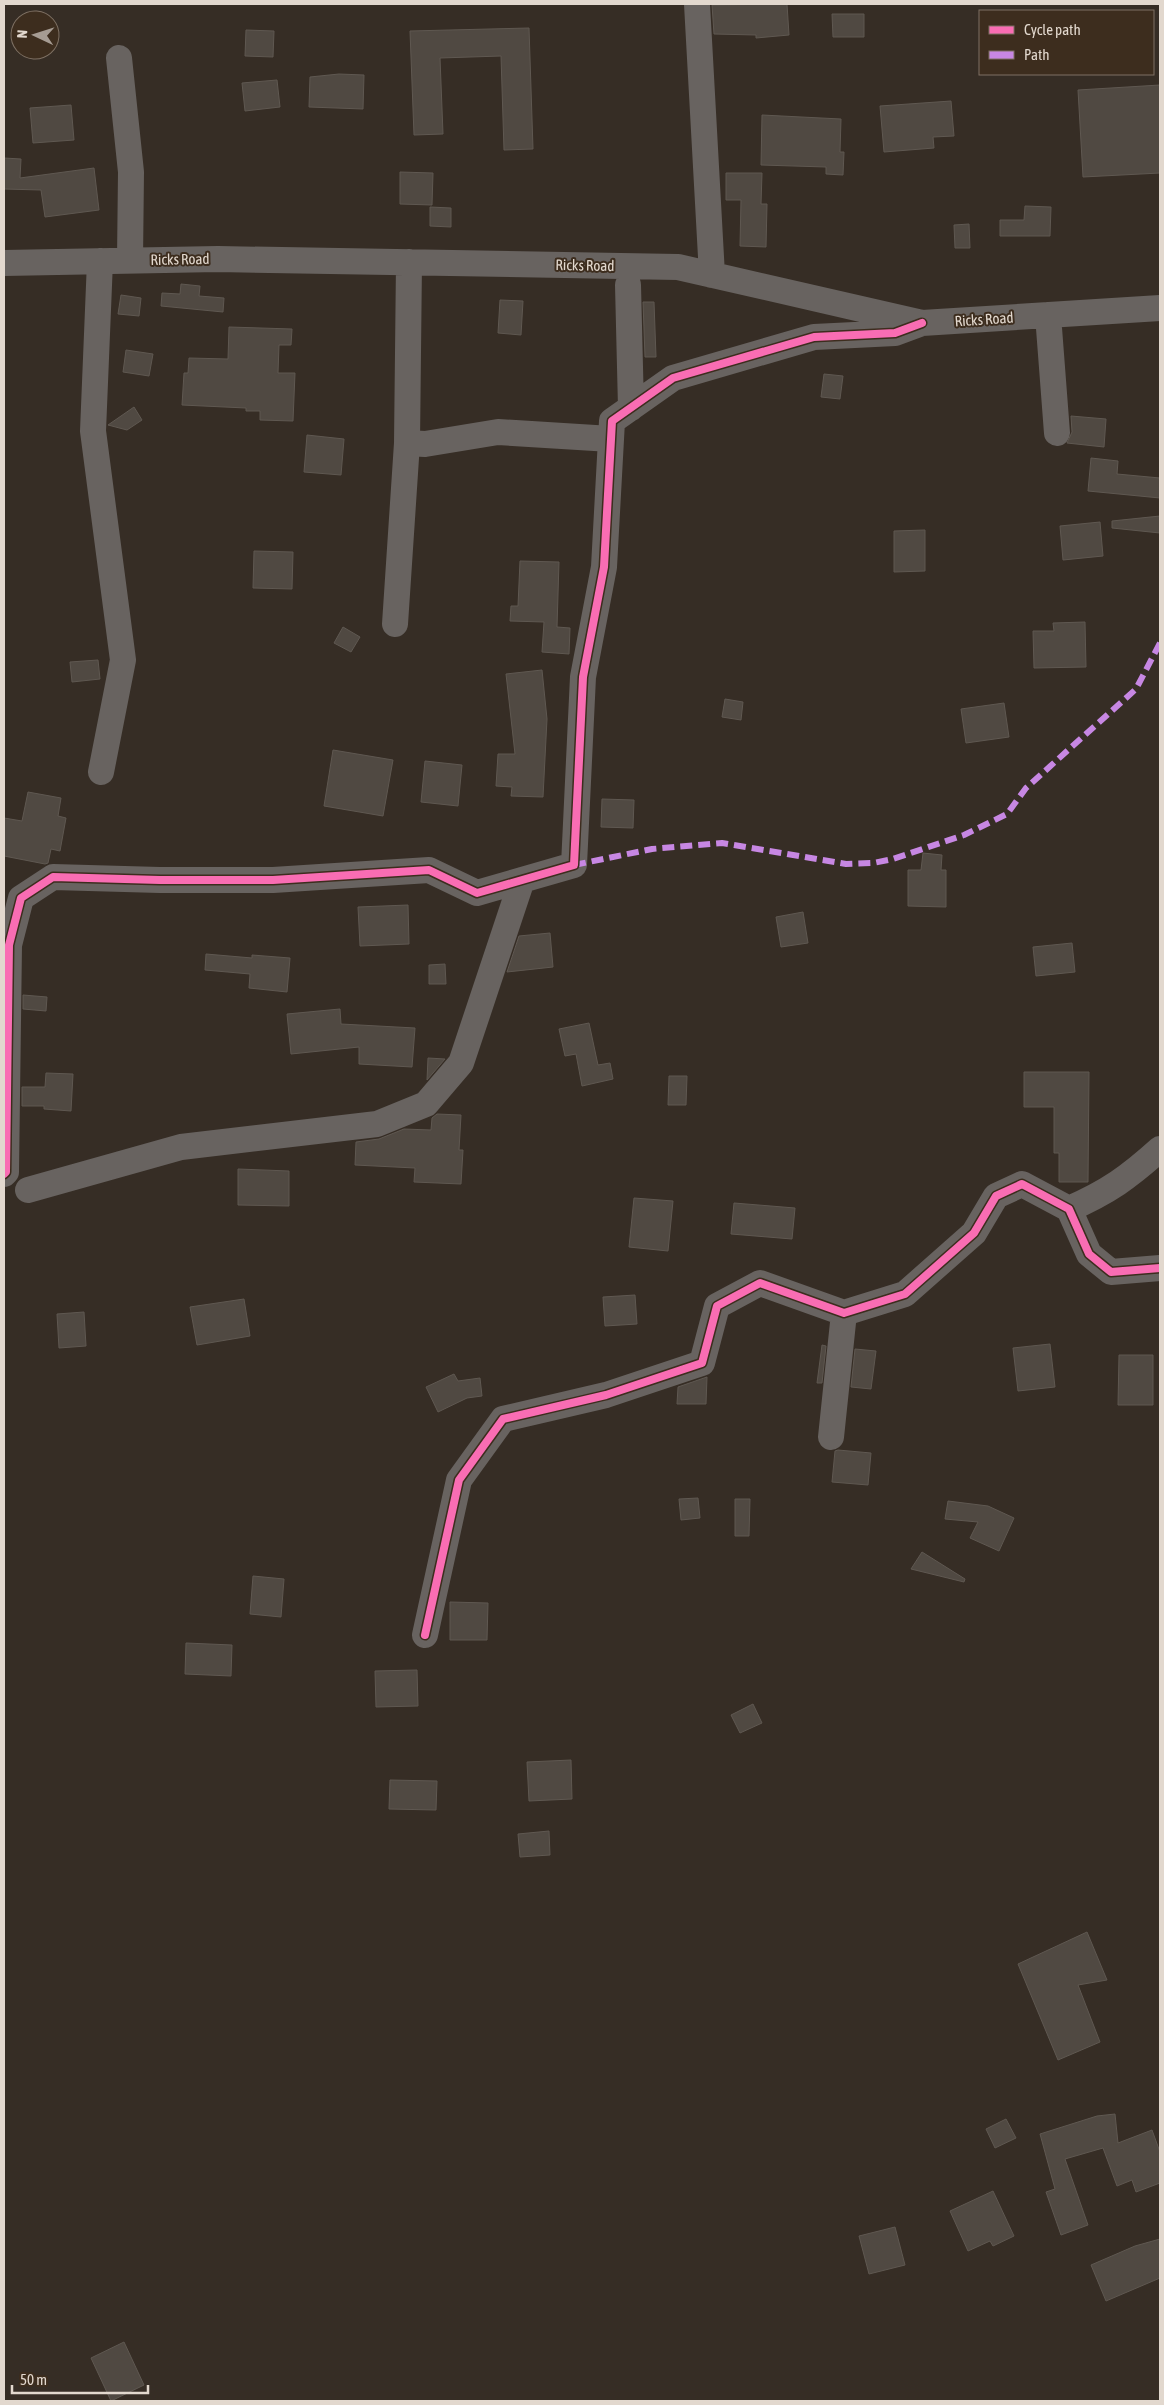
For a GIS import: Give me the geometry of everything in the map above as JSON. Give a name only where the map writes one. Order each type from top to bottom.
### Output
[{"type":"street","points":[[697,4],[712,275]]},
{"type":"street","points":[[118,58],[131,172],[130,260]]},
{"type":"street","name":"Ricks Road","points":[[4,263],[218,259],[678,267],[922,323],[1160,308]]},
{"type":"street","points":[[100,261],[93,431],[123,660],[101,772]]},
{"type":"street","points":[[395,624],[408,443],[409,262]]},
{"type":"street","points":[[628,285],[630,408]]},
{"type":"street","points":[[1048,315],[1057,433]]},
{"type":"street","points":[[4,1174],[6,1172],[9,946],[21,898],[53,877],[160,880],[273,880],[429,870],[477,893],[574,866],[583,677],[604,567],[612,421],[673,378],[814,337],[895,333],[922,323]]},
{"type":"street","points":[[408,443],[425,444],[498,432],[611,439]]},
{"type":"street","points":[[28,1190],[181,1147],[377,1124],[426,1104],[460,1063],[522,880]]},
{"type":"street","points":[[1069,1209],[1103,1194],[1133,1173],[1160,1149]]},
{"type":"street","points":[[425,1635],[458,1480],[503,1419],[606,1395],[702,1363],[717,1306],[760,1283],[844,1313],[905,1294],[974,1233],[996,1196],[1022,1184],[1069,1209],[1089,1254],[1111,1272],[1160,1268]]},
{"type":"street","points":[[831,1437],[844,1313]]},
{"type":"building","points":[[787,4],[789,35],[756,38],[756,35],[714,34],[712,5]]},
{"type":"building","points":[[832,14],[864,14],[864,37],[833,37]]},
{"type":"building","points":[[529,28],[533,149],[504,150],[501,56],[440,58],[443,134],[414,135],[410,31]]},
{"type":"building","points":[[246,30],[274,31],[273,57],[245,56]]},
{"type":"building","points":[[339,74],[364,75],[363,109],[309,107],[310,77]]},
{"type":"building","points":[[277,80],[280,107],[245,111],[242,83]]},
{"type":"building","points":[[1160,85],[1160,173],[1083,177],[1078,90]]},
{"type":"building","points":[[951,101],[954,136],[933,137],[934,148],[884,152],[880,106]]},
{"type":"building","points":[[71,105],[74,140],[33,143],[30,108]]},
{"type":"building","points":[[762,115],[841,119],[840,152],[844,152],[843,175],[826,174],[826,167],[761,165]]},
{"type":"building","points":[[4,158],[21,159],[20,178],[94,168],[99,210],[45,217],[41,190],[4,189]]},
{"type":"building","points":[[400,172],[433,173],[432,205],[400,204]]},
{"type":"building","points":[[726,173],[762,173],[761,204],[767,204],[766,247],[740,246],[741,200],[726,200]]},
{"type":"building","points":[[1025,206],[1051,207],[1050,236],[1000,236],[1000,220],[1024,220]]},
{"type":"building","points":[[430,207],[451,208],[451,227],[430,226]]},
{"type":"building","points":[[969,224],[970,248],[955,248],[954,225]]},
{"type":"building","points":[[181,284],[200,286],[199,296],[224,298],[223,312],[161,306],[162,293],[180,294]]},
{"type":"building","points":[[121,295],[141,298],[139,316],[118,314]]},
{"type":"building","points":[[500,300],[523,301],[521,335],[498,333]]},
{"type":"building","points":[[643,302],[654,302],[656,357],[645,357]]},
{"type":"building","points":[[229,327],[292,329],[291,345],[279,345],[278,373],[295,373],[293,421],[260,420],[260,411],[246,411],[246,408],[182,405],[184,373],[188,373],[189,358],[228,359]]},
{"type":"building","points":[[126,350],[153,354],[149,376],[123,372]]},
{"type":"building","points":[[824,374],[843,376],[840,399],[821,397]]},
{"type":"building","points":[[134,407],[142,420],[127,430],[108,425]]},
{"type":"building","points":[[1071,416],[1106,419],[1104,447],[1067,443],[1072,432]]},
{"type":"building","points":[[307,435],[344,439],[341,475],[304,472]]},
{"type":"building","points":[[1091,458],[1118,461],[1117,474],[1160,478],[1160,498],[1088,491]]},
{"type":"building","points":[[1160,516],[1160,533],[1112,528],[1112,521]]},
{"type":"building","points":[[1100,522],[1103,556],[1063,560],[1060,526]]},
{"type":"building","points":[[925,530],[925,571],[894,572],[894,531]]},
{"type":"building","points":[[254,551],[293,552],[292,589],[253,588]]},
{"type":"building","points":[[520,561],[559,562],[557,627],[570,628],[569,654],[542,652],[544,622],[510,621],[511,606],[518,606]]},
{"type":"building","points":[[1085,622],[1086,667],[1034,668],[1033,631],[1054,631],[1053,623]]},
{"type":"building","points":[[343,627],[360,637],[351,652],[334,643]]},
{"type":"building","points":[[98,660],[100,679],[72,682],[70,662]]},
{"type":"building","points":[[542,670],[547,719],[543,797],[511,796],[512,787],[496,786],[498,754],[515,754],[506,674]]},
{"type":"building","points":[[725,699],[743,702],[741,720],[722,717]]},
{"type":"building","points":[[1004,703],[1009,737],[966,743],[961,709]]},
{"type":"building","points":[[333,750],[393,760],[383,816],[324,806]]},
{"type":"building","points":[[425,761],[462,765],[458,806],[421,802]]},
{"type":"building","points":[[28,792],[61,798],[58,816],[66,818],[60,851],[51,849],[48,863],[45,864],[4,856],[4,818],[22,821]]},
{"type":"building","points":[[602,799],[634,800],[633,828],[601,827]]},
{"type":"building","points":[[923,853],[942,855],[941,870],[946,870],[946,907],[908,906],[908,870],[921,870]]},
{"type":"building","points":[[408,905],[409,944],[360,946],[358,907]]},
{"type":"building","points":[[803,912],[808,943],[781,947],[776,917]]},
{"type":"building","points":[[550,933],[553,967],[507,972],[519,936]]},
{"type":"building","points":[[1072,943],[1075,972],[1036,976],[1033,947]]},
{"type":"building","points":[[206,954],[252,958],[252,955],[290,958],[287,992],[249,988],[250,974],[205,970]]},
{"type":"building","points":[[445,964],[446,984],[429,984],[429,965]]},
{"type":"building","points":[[23,995],[47,997],[46,1011],[23,1009]]},
{"type":"building","points":[[340,1009],[341,1024],[415,1028],[412,1067],[359,1064],[359,1047],[291,1054],[287,1014]]},
{"type":"building","points":[[589,1023],[598,1065],[610,1063],[613,1079],[582,1086],[576,1054],[565,1056],[559,1029]]},
{"type":"building","points":[[428,1058],[445,1059],[427,1080]]},
{"type":"building","points":[[1024,1072],[1089,1072],[1088,1182],[1059,1182],[1059,1153],[1054,1153],[1054,1107],[1024,1107]]},
{"type":"building","points":[[46,1073],[73,1074],[71,1111],[44,1109],[44,1106],[22,1106],[22,1087],[45,1087]]},
{"type":"building","points":[[669,1076],[687,1076],[686,1105],[668,1105]]},
{"type":"building","points":[[437,1114],[461,1115],[459,1150],[463,1150],[461,1184],[414,1182],[415,1168],[355,1165],[356,1142],[379,1139],[404,1129],[431,1130],[432,1118]]},
{"type":"building","points":[[238,1169],[289,1171],[289,1206],[238,1205]]},
{"type":"building","points":[[634,1198],[673,1201],[668,1251],[629,1247]]},
{"type":"building","points":[[734,1203],[795,1208],[792,1239],[731,1234]]},
{"type":"building","points":[[635,1295],[637,1324],[605,1326],[603,1297]]},
{"type":"building","points":[[244,1299],[250,1336],[197,1345],[190,1307]]},
{"type":"building","points":[[84,1312],[86,1346],[59,1348],[57,1314]]},
{"type":"building","points":[[1050,1344],[1055,1387],[1018,1391],[1013,1348]]},
{"type":"building","points":[[822,1345],[826,1346],[822,1383],[817,1383]]},
{"type":"building","points":[[855,1349],[876,1351],[871,1389],[851,1387]]},
{"type":"building","points":[[1119,1355],[1153,1355],[1153,1405],[1118,1405]]},
{"type":"building","points":[[454,1374],[458,1381],[480,1378],[482,1396],[467,1398],[438,1412],[426,1387]]},
{"type":"building","points":[[707,1377],[706,1404],[677,1404],[678,1387]]},
{"type":"building","points":[[835,1451],[871,1453],[868,1485],[832,1482]]},
{"type":"building","points":[[698,1498],[700,1518],[681,1520],[679,1499]]},
{"type":"building","points":[[735,1499],[750,1499],[749,1536],[735,1536]]},
{"type":"building","points":[[948,1501],[988,1506],[1014,1518],[999,1551],[970,1538],[978,1522],[945,1519]]},
{"type":"building","points":[[922,1552],[965,1579],[964,1582],[911,1569]]},
{"type":"building","points":[[253,1576],[284,1579],[281,1617],[250,1614]]},
{"type":"building","points":[[450,1602],[488,1603],[487,1640],[450,1640]]},
{"type":"building","points":[[186,1643],[232,1645],[231,1676],[185,1674]]},
{"type":"building","points":[[417,1670],[418,1706],[376,1707],[375,1671]]},
{"type":"building","points":[[753,1704],[762,1723],[740,1733],[731,1715]]},
{"type":"building","points":[[571,1760],[572,1799],[529,1801],[527,1762]]},
{"type":"building","points":[[390,1780],[437,1781],[436,1810],[389,1809]]},
{"type":"building","points":[[549,1831],[550,1855],[520,1857],[518,1834]]},
{"type":"building","points":[[1087,1932],[1107,1980],[1078,1985],[1100,2042],[1058,2060],[1018,1964]]},
{"type":"building","points":[[1115,2114],[1118,2143],[1152,2130],[1160,2152],[1160,2183],[1136,2192],[1132,2180],[1117,2186],[1103,2148],[1065,2159],[1088,2225],[1061,2235],[1046,2192],[1055,2189],[1040,2134],[1097,2116]]},
{"type":"building","points":[[1006,2119],[1016,2138],[995,2148],[986,2129]]},
{"type":"building","points":[[993,2191],[1014,2236],[993,2246],[990,2241],[968,2251],[950,2211]]},
{"type":"building","points":[[895,2227],[905,2265],[869,2274],[859,2236]]},
{"type":"building","points":[[1160,2239],[1160,2278],[1106,2301],[1091,2265],[1135,2246]]},
{"type":"building","points":[[124,2342],[144,2385],[111,2401],[91,2358]]},
{"type":"marked path","points":[[574,865],[652,849],[722,843],[846,864],[873,863],[893,859],[964,835],[1007,814],[1026,788],[1136,689],[1160,643]]},
{"type":"cycle path","points":[[4,1174],[6,1172],[9,945],[21,898],[53,877],[160,880],[273,880],[429,870],[477,893],[574,865],[583,677],[604,567],[612,421],[673,378],[814,337],[895,333],[922,323]]},
{"type":"cycle path","points":[[425,1635],[459,1480],[503,1419],[606,1395],[702,1363],[717,1306],[760,1283],[844,1313],[905,1294],[974,1233],[996,1196],[1022,1184],[1069,1209],[1089,1254],[1111,1272],[1160,1268]]}]
